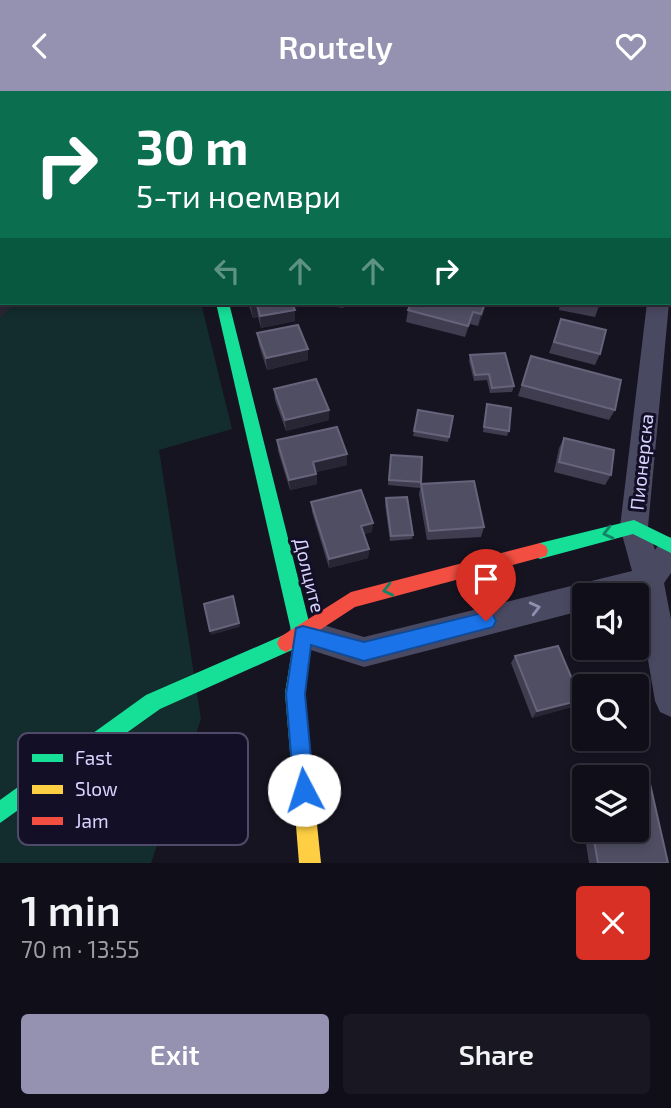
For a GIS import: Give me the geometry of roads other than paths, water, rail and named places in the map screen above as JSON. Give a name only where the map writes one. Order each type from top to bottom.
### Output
[{"type":"street","name":"Долците","points":[[222,305],[303,634],[295,694],[310,863]]},
{"type":"street","name":"Пионерска","points":[[658,305],[634,527],[649,580],[671,701]]},
{"type":"street","points":[[110,733],[153,702],[266,654],[303,634],[351,600],[634,527],[671,548],[649,580],[636,583]]},
{"type":"street","points":[[303,634],[364,652],[572,599]]},
{"type":"street","points":[[0,813],[18,800]]}]
